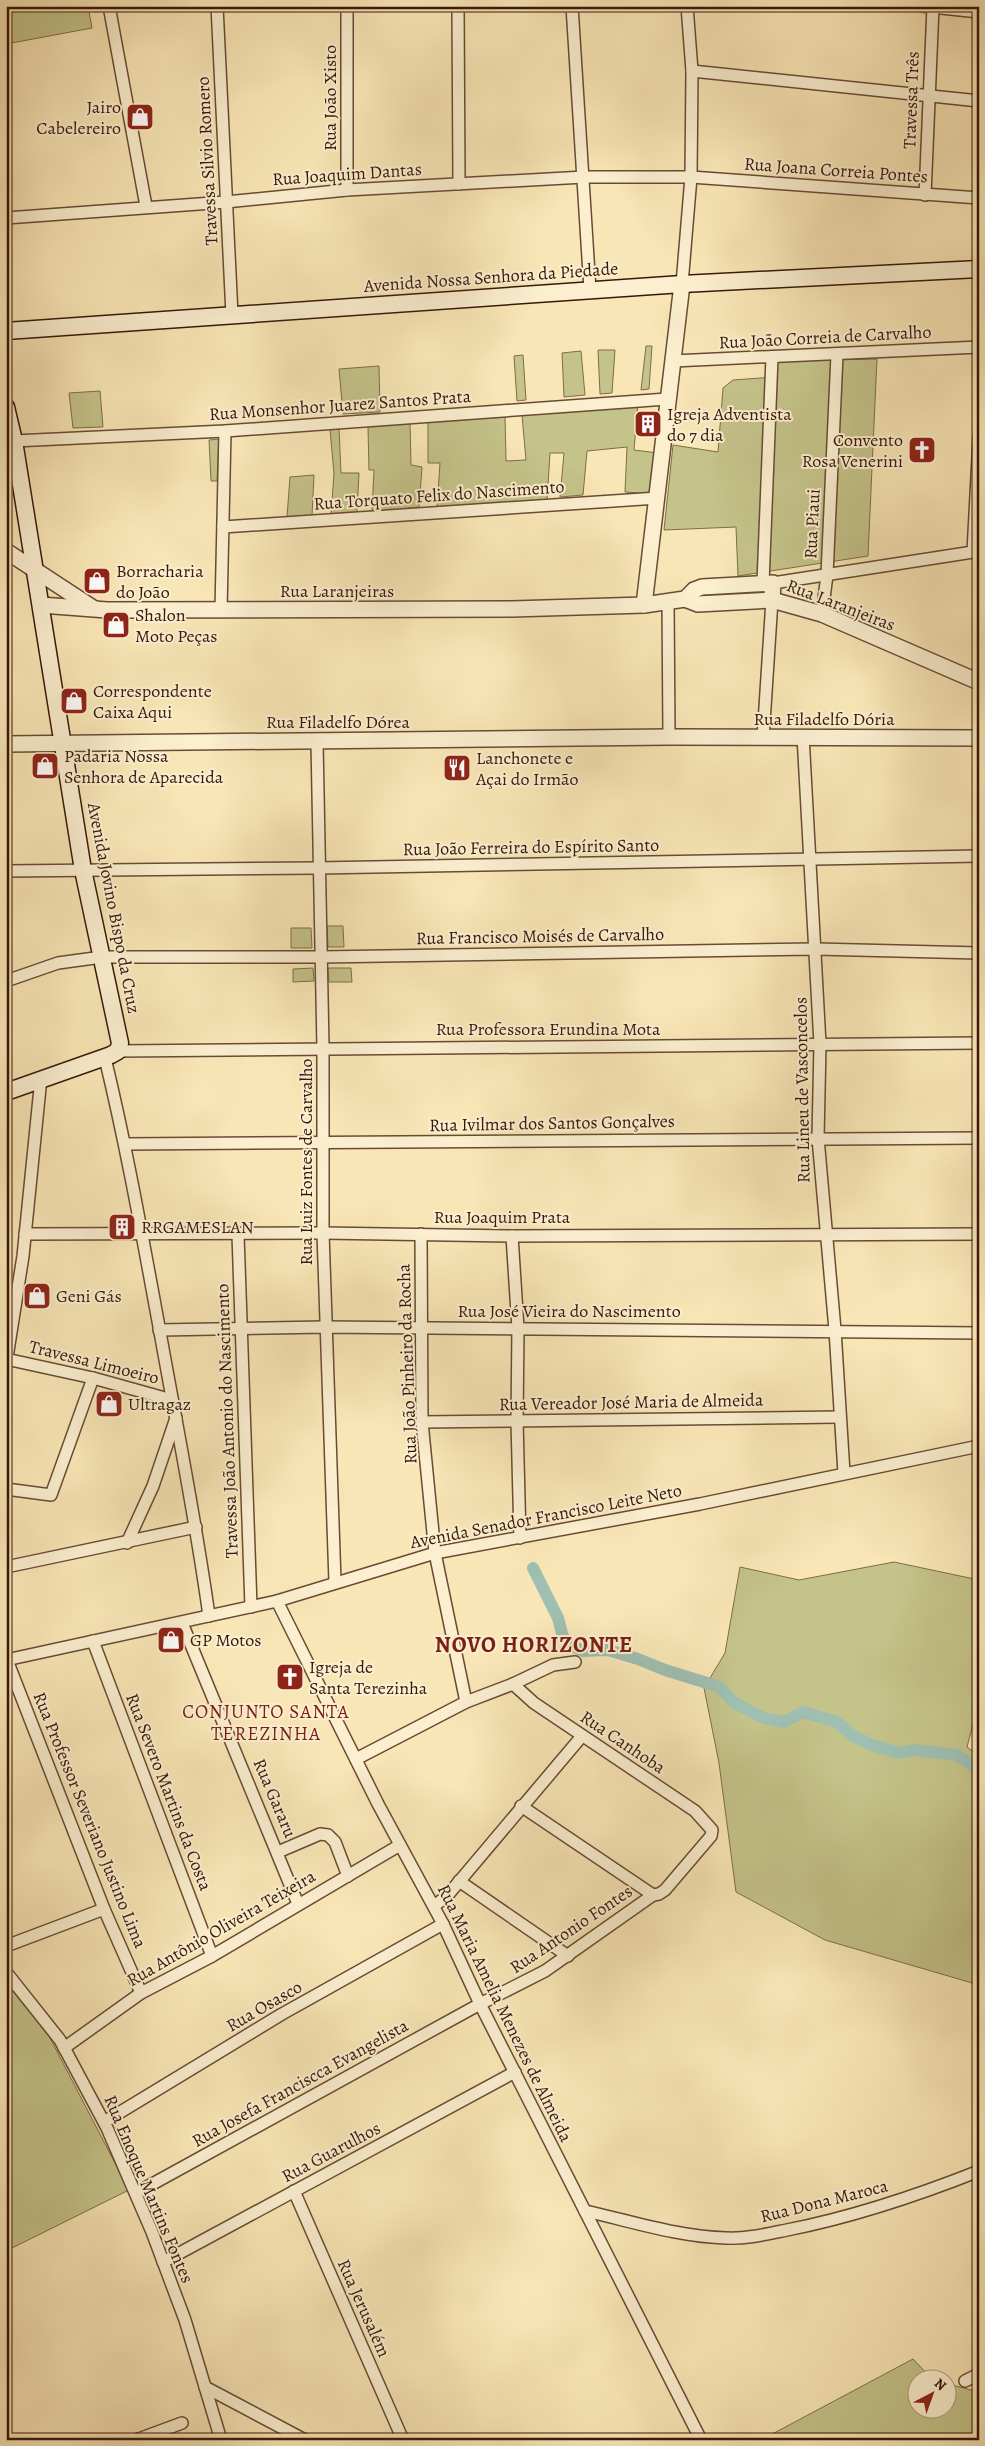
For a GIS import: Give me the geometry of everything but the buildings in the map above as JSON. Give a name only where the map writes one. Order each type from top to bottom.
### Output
[{"type":"main road","name":"Avenida Nossa Senhora da Piedade","points":[[6,330],[682,284],[979,269]]},
{"type":"main road","name":"Avenida Jovino Bispo da Cruz","points":[[6,407],[14,441],[84,870],[120,1043],[112,1054]]},
{"type":"main road","points":[[6,1092],[112,1054]]},
{"type":"street","points":[[109,6],[146,206]]},
{"type":"street","name":"Travessa Silvio Romero","points":[[217,6],[232,315]]},
{"type":"street","name":"Rua João Xisto","points":[[347,6],[348,190]]},
{"type":"street","points":[[458,6],[459,184]]},
{"type":"street","points":[[572,6],[590,290]]},
{"type":"street","points":[[644,605],[682,284],[691,176],[692,71],[687,6]]},
{"type":"street","points":[[927,7],[979,12]]},
{"type":"street","name":"Travessa Três","points":[[925,195],[928,96],[927,7]]},
{"type":"street","points":[[692,71],[979,101]]},
{"type":"street","name":"Rua Joaquim Dantas","points":[[6,218],[146,206],[226,202],[348,190],[584,178],[691,176]]},
{"type":"street","name":"Rua Joana Correia Pontes","points":[[691,176],[979,198]]},
{"type":"street","name":"Rua João Correia de Carvalho","points":[[673,361],[837,355],[979,347]]},
{"type":"street","name":"Rua Piaui","points":[[822,614],[827,575],[837,355]]},
{"type":"street","points":[[763,738],[772,600],[768,583],[772,357]]},
{"type":"street","name":"Rua Monsenhor Juarez Santos Prata","points":[[14,441],[225,431],[667,399]]},
{"type":"street","points":[[221,610],[225,431]]},
{"type":"street","points":[[768,583],[976,552],[979,437]]},
{"type":"street","name":"Rua Torquato Felix do Nascimento","points":[[223,527],[658,498]]},
{"type":"street","points":[[6,551],[94,609]]},
{"type":"street","name":"Rua Laranjeiras","points":[[685,599],[694,590],[702,587],[768,583]]},
{"type":"street","name":"Rua Laranjeiras","points":[[41,605],[94,609],[502,609],[644,605],[685,599],[698,604],[772,600],[822,614],[979,682]]},
{"type":"street","points":[[668,601],[669,737]]},
{"type":"street","name":"Rua Lineu de Vasconcelos","points":[[803,736],[820,1044],[818,1138],[835,1330],[844,1473]]},
{"type":"street","name":"Rua Filadelfo Dória","points":[[669,737],[979,738]]},
{"type":"street","name":"Rua Filadelfo Dórea","points":[[6,744],[669,737]]},
{"type":"street","name":"Rua Luiz Fontes de Carvalho","points":[[317,742],[323,1048],[325,1327],[335,1582]]},
{"type":"street","name":"Rua João Ferreira do Espírito Santo","points":[[6,871],[318,868],[979,856]]},
{"type":"street","name":"Rua Francisco Moisés de Carvalho","points":[[6,981],[58,963],[102,957],[320,957],[816,949],[979,953]]},
{"type":"street","name":"Rua Professora Erundina Mota","points":[[112,1054],[323,1048],[979,1043]]},
{"type":"street","name":"Avenida Jovino Bispo da Cruz","points":[[112,1054],[126,1144],[144,1234],[196,1527],[209,1616]]},
{"type":"street","points":[[7,1360],[25,1234],[41,1078]]},
{"type":"street","name":"Rua Ivilmar dos Santos Gonçalves","points":[[126,1144],[979,1138]]},
{"type":"street","name":"Rua Joaquim Prata","points":[[25,1234],[323,1233],[512,1236],[979,1234]]},
{"type":"street","name":"Travessa João Antonio do Nascimento","points":[[238,1234],[251,1607]]},
{"type":"street","name":"Rua João Pinheiro da Rocha","points":[[421,1234],[422,1422],[435,1553],[466,1702]]},
{"type":"street","points":[[512,1236],[518,1328],[517,1421],[520,1538]]},
{"type":"street","name":"Rua José Vieira do Nascimento","points":[[160,1330],[325,1327],[835,1330],[979,1333]]},
{"type":"street","name":"Travessa Limoeiro","points":[[7,1360],[93,1378],[172,1400]]},
{"type":"street","points":[[6,1489],[51,1494],[93,1378]]},
{"type":"street","points":[[127,1543],[153,1486],[176,1417]]},
{"type":"street","name":"Rua Vereador José Maria de Almeida","points":[[422,1422],[840,1417]]},
{"type":"street","name":"Avenida Senador Francisco Leite Neto","points":[[7,1660],[278,1601],[335,1582],[435,1553],[700,1504],[979,1446]]},
{"type":"street","points":[[6,1567],[196,1527]]},
{"type":"street","name":"Rua Maria Amelia Menezes de Almeida","points":[[278,1601],[400,1845],[444,1924],[480,2004],[701,2440]]},
{"type":"street","name":"Rua Gararu","points":[[182,1623],[298,1904]]},
{"type":"street","name":"Rua Severo Martins da Costa","points":[[93,1641],[212,1956]]},
{"type":"street","name":"Rua Professor Severiano Justino Lima","points":[[7,1660],[104,1910],[141,1993]]},
{"type":"street","points":[[356,1759],[466,1702],[513,1684],[553,1665],[575,1662]]},
{"type":"street","name":"Rua Canhoba","points":[[513,1684],[534,1703],[695,1811],[712,1830]]},
{"type":"street","points":[[434,1906],[447,1896],[582,1736]]},
{"type":"street","points":[[522,1806],[656,1894]]},
{"type":"street","name":"Rua Antonio Fontes","points":[[480,2004],[528,1982],[656,1894],[708,1842],[712,1830]]},
{"type":"street","points":[[278,1852],[315,1836],[328,1835],[335,1842],[348,1876]]},
{"type":"street","name":"Rua Antônio Oliveira Teixeira","points":[[64,2048],[141,1993],[212,1956],[400,1845]]},
{"type":"street","points":[[459,1881],[568,1956]]},
{"type":"street","points":[[6,1946],[104,1910]]},
{"type":"street","name":"Rua Osasco","points":[[104,2122],[282,2014],[444,1924]]},
{"type":"street","name":"Rua Enoque Martins Fontes","points":[[6,1972],[64,2048],[104,2122],[136,2193],[163,2262],[184,2320],[221,2440]]},
{"type":"street","name":"Rua Josefa Franciscca Evangelista","points":[[136,2193],[480,2004]]},
{"type":"street","name":"Rua Guarulhos","points":[[163,2262],[515,2072]]},
{"type":"street","name":"Rua Dona Maroca","points":[[585,2211],[677,2232],[727,2238],[749,2237],[827,2222],[914,2196],[979,2171]]},
{"type":"street","name":"Rua Jerusalém","points":[[294,2191],[403,2440]]},
{"type":"street","points":[[965,2381],[979,2374]]},
{"type":"street","points":[[205,2387],[305,2440]]},
{"type":"street","points":[[136,2440],[182,2423]]},
{"type":"shaded area","points":[[6,6],[88,6],[92,28],[6,44]]},
{"type":"shaded area","points":[[646,346],[652,346],[649,389],[641,390]]},
{"type":"shaded area","points":[[598,350],[615,350],[612,393],[600,394]]},
{"type":"shaded area","points":[[581,351],[585,395],[564,397],[562,353]]},
{"type":"shaded area","points":[[523,355],[526,400],[517,401],[514,356]]},
{"type":"shaded area","points":[[877,359],[868,556],[738,576],[736,527],[664,530],[673,445],[718,452],[723,388],[733,380],[775,377],[775,361]]},
{"type":"shaded area","points":[[379,366],[380,412],[343,414],[339,369]]},
{"type":"shaded area","points":[[100,391],[103,427],[73,428],[69,393]]},
{"type":"shaded area","points":[[638,403],[634,450],[658,453],[655,494],[625,492],[627,447],[587,451],[583,495],[560,497],[564,453],[550,453],[547,501],[437,508],[440,463],[428,463],[428,422],[505,416],[506,461],[526,460],[522,415]]},
{"type":"shaded area","points":[[410,423],[411,465],[422,467],[419,507],[372,512],[374,470],[369,470],[368,427]]},
{"type":"shaded area","points":[[330,429],[339,429],[341,473],[359,473],[357,512],[331,514],[334,474]]},
{"type":"shaded area","points":[[219,439],[217,481],[211,481],[209,440]]},
{"type":"shaded area","points":[[314,475],[312,516],[287,517],[290,477]]},
{"type":"shaded area","points":[[327,926],[343,926],[344,947],[328,947]]},
{"type":"shaded area","points":[[291,928],[311,928],[312,948],[291,948]]},
{"type":"shaded area","points":[[313,968],[314,981],[293,982],[293,969]]},
{"type":"shaded area","points":[[328,968],[351,968],[352,982],[329,982]]},
{"type":"shaded area","points":[[894,1562],[979,1580],[979,1701],[967,1747],[979,1756],[979,1985],[825,1940],[736,1892],[719,1763],[704,1688],[725,1653],[740,1567],[799,1580]]},
{"type":"shaded area","points":[[6,1983],[49,2036],[129,2190],[6,2251]]},
{"type":"shaded area","points":[[913,2359],[922,2368],[908,2368],[908,2418],[958,2418],[958,2387],[979,2392],[979,2440],[761,2440]]},
{"type":"waterway","points":[[533,1568],[558,1618],[563,1637],[572,1646],[583,1651],[608,1650],[720,1687],[733,1702],[763,1718],[784,1722],[803,1712],[837,1722],[853,1736],[872,1745],[899,1753],[913,1750],[957,1755],[979,1770]]},
{"type":"place","name":"Jairo Cabelereiro","points":[[140,117]]},
{"type":"place","name":"Igreja Adventista do 7 dia","points":[[648,424]]},
{"type":"place","name":"Convento Rosa Venerini","points":[[922,450]]},
{"type":"place","name":"Borracharia do João","points":[[97,581]]},
{"type":"place","name":"Shalon Moto Peças","points":[[116,625]]},
{"type":"place","name":"Correspondente Caixa Aqui","points":[[74,701]]},
{"type":"place","name":"Padaria Nossa Senhora de Aparecida","points":[[45,766]]},
{"type":"place","name":"Lanchonete e Açai do Irmão","points":[[457,768]]},
{"type":"place","name":"RRGAMESLAN","points":[[122,1227]]},
{"type":"place","name":"Geni Gás","points":[[37,1296]]},
{"type":"place","name":"Ultragaz","points":[[109,1404]]},
{"type":"place","name":"GP Motos","points":[[171,1640]]},
{"type":"place","name":"Igreja de Santa Terezinha","points":[[290,1677]]},
{"type":"district","name":"NOVO HORIZONTE","points":[[534,1645]]},
{"type":"district","name":"CONJUNTO SANTA TEREZINHA","points":[[266,1723]]}]
